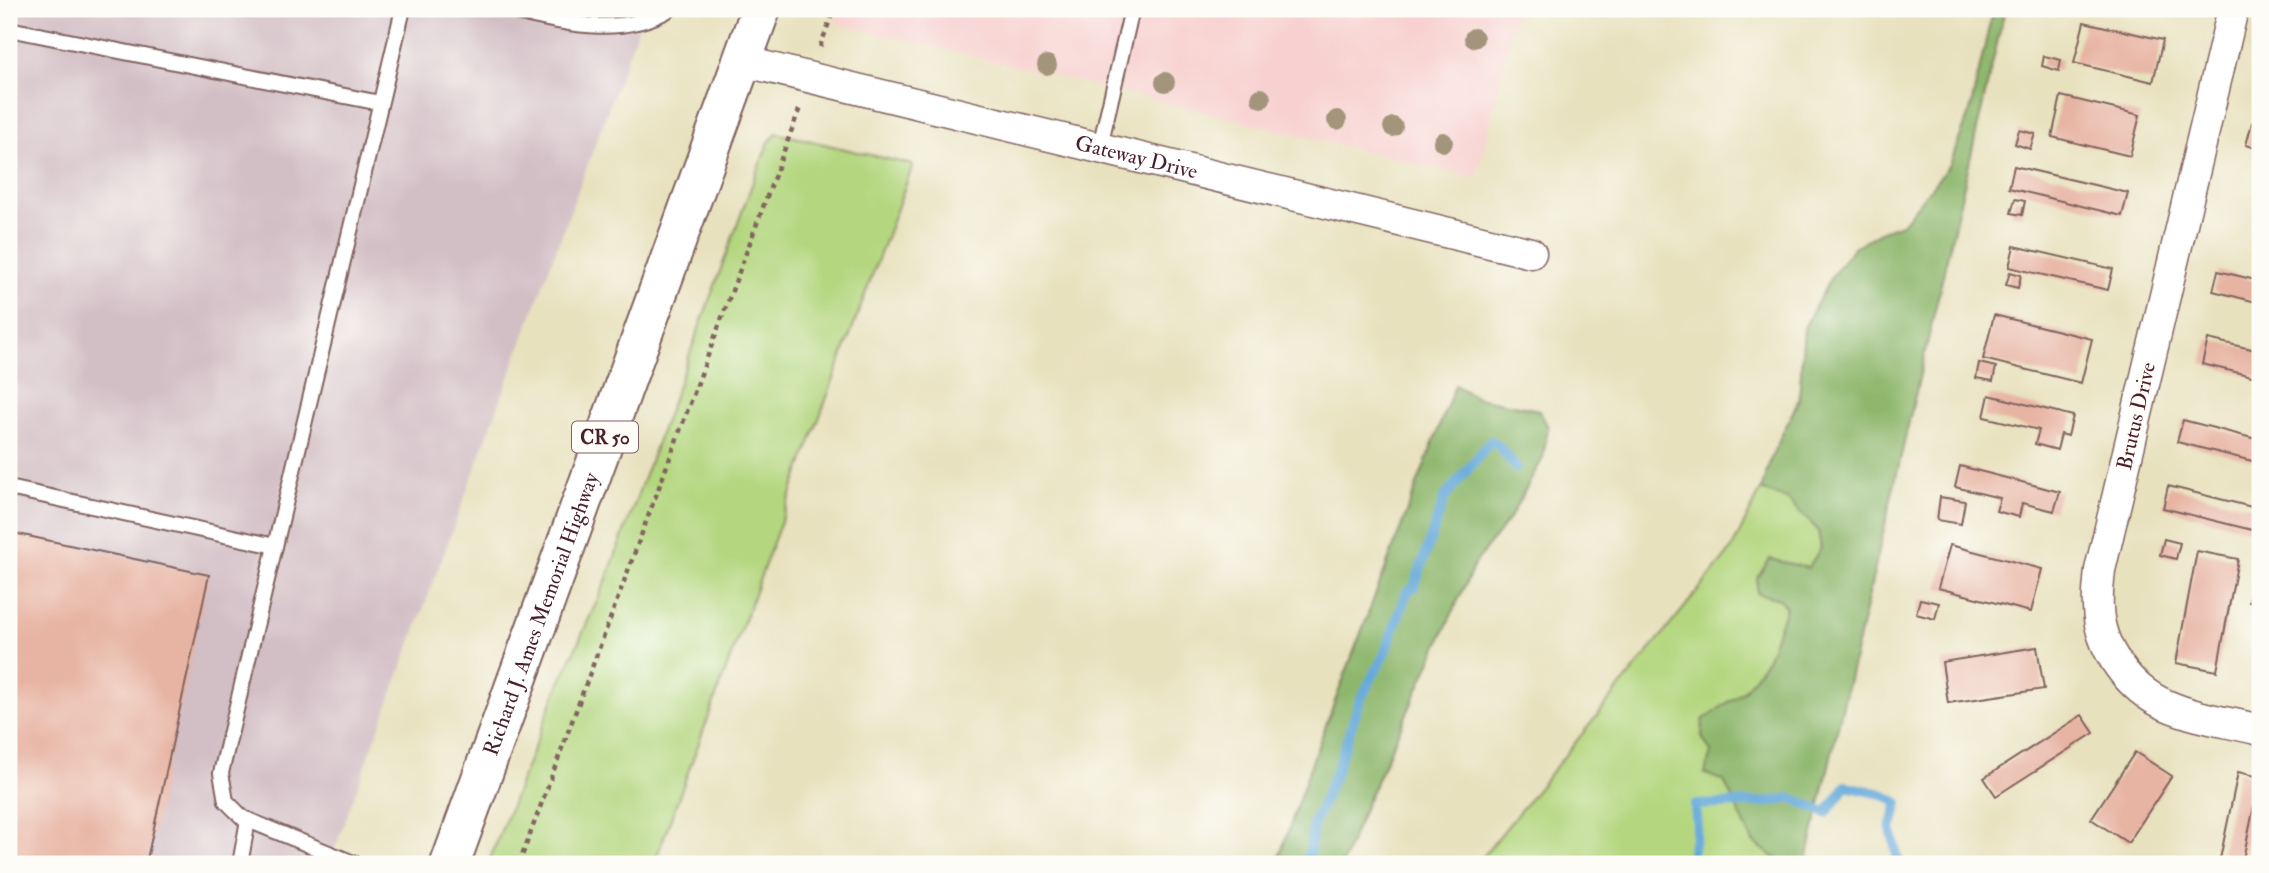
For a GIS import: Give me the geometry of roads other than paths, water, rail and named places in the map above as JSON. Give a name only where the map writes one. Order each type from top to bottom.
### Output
[{"type":"main road","name":"Richard J. Ames Memorial Highway","points":[[450,864],[761,9]]},
{"type":"street","name":"Brutus Drive","points":[[2233,9],[2100,569],[2098,609],[2108,649],[2120,667],[2145,693],[2163,705],[2180,711],[2260,730]]},
{"type":"street","name":"Gateway Drive","points":[[742,61],[1531,253]]},
{"type":"lane","points":[[356,864],[243,818],[226,800],[221,773],[403,9]]},
{"type":"lane","points":[[506,9],[525,11],[568,24],[615,27],[657,17],[670,9]]},
{"type":"lane","points":[[1099,150],[1132,9]]},
{"type":"lane","points":[[9,29],[380,103]]},
{"type":"lane","points":[[9,488],[275,547]]},
{"type":"lane","points":[[240,864],[248,820]]},
{"type":"waterway","points":[[1304,864],[1310,851],[1313,825],[1337,769],[1360,700],[1384,655],[1407,592],[1414,587],[1445,497],[1491,441],[1498,445],[1516,468]]},
{"type":"waterway","points":[[1690,864],[1697,827],[1695,805],[1768,802],[1792,798],[1826,813],[1846,786],[1882,794],[1898,803],[1891,829],[1899,864]]}]
